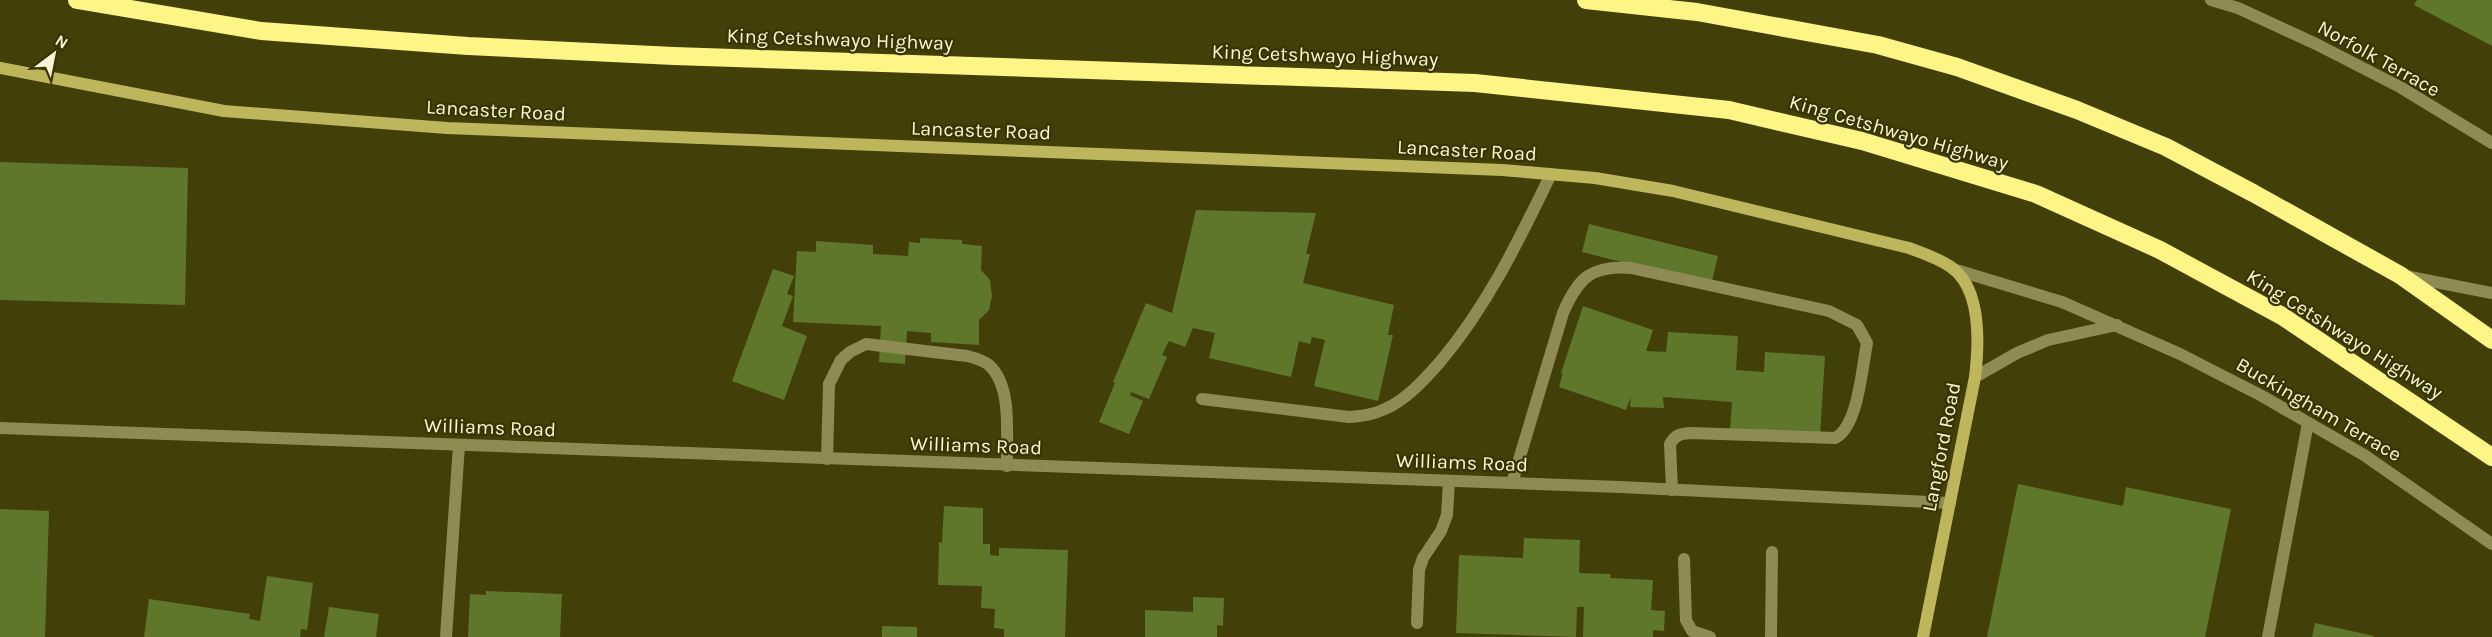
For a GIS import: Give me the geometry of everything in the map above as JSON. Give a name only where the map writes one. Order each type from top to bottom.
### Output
[{"type":"highway","name":"King Cetshwayo Highway","points":[[76,0],[261,30],[468,46],[686,57],[1474,83],[1729,110],[1862,141],[2036,194],[2160,250],[2282,316],[2492,457]]},
{"type":"highway","points":[[1586,0],[1697,12],[1878,45],[1957,68],[2078,110],[2166,147],[2400,275],[2492,340]]},
{"type":"street","name":"Norfolk Terrace","points":[[2211,0],[2238,8],[2400,87],[2492,143]]},
{"type":"street","name":"Lancaster Road","points":[[0,68],[224,111],[447,129],[1502,170],[1595,178],[1672,191],[1909,248],[1953,268]]},
{"type":"street","points":[[1202,399],[1349,417],[1370,415],[1386,409],[1408,394],[1431,372],[1461,337],[1494,288],[1551,174]]},
{"type":"street","points":[[1512,483],[1563,313],[1571,295],[1583,279],[1597,270],[1614,267],[1631,268],[1829,311],[1857,326],[1867,344],[1851,421],[1842,435],[1835,438],[1690,433],[1678,435],[1670,444],[1672,490]]},
{"type":"street","name":"Buckingham Terrace","points":[[1953,268],[2062,302],[2180,354],[2364,455],[2492,544]]},
{"type":"street","name":"Langford Road","points":[[1923,637],[1975,377],[1978,334],[1976,314],[1966,286],[1953,268]]},
{"type":"street","points":[[2400,275],[2492,293]]},
{"type":"street","points":[[1975,377],[2017,353],[2048,340],[2117,325]]},
{"type":"street","points":[[827,459],[829,384],[841,360],[850,352],[866,344],[967,356],[990,366],[1002,388],[1007,466]]},
{"type":"street","points":[[2268,637],[2308,423]]},
{"type":"street","name":"Williams Road","points":[[0,428],[1512,483],[1950,503]]},
{"type":"street","points":[[446,637],[459,445]]},
{"type":"street","points":[[1417,623],[1419,570],[1423,558],[1441,531],[1447,515],[1449,481]]},
{"type":"street","points":[[1771,637],[1773,552]]},
{"type":"street","points":[[1684,559],[1686,620],[1692,631],[1710,637]]},
{"type":"building","points":[[2417,0],[2492,0],[2492,46],[2414,5]]},
{"type":"building","points":[[0,162],[188,168],[185,305],[0,300]]},
{"type":"building","points":[[1196,210],[1316,213],[1306,254],[1310,254],[1303,283],[1394,305],[1388,335],[1393,335],[1378,401],[1314,386],[1325,340],[1312,337],[1310,344],[1299,341],[1291,377],[1209,358],[1215,333],[1193,328],[1185,347],[1169,341],[1162,355],[1167,357],[1149,399],[1131,392],[1130,395],[1143,401],[1129,434],[1099,422],[1146,303],[1172,313]]},
{"type":"building","points":[[1589,224],[1718,256],[1711,285],[1582,252]]},
{"type":"building","points":[[920,238],[962,240],[962,244],[982,246],[981,270],[990,280],[992,296],[989,310],[979,320],[979,345],[931,342],[931,333],[907,331],[905,364],[879,362],[881,326],[793,322],[797,251],[816,252],[816,241],[873,245],[873,254],[908,256],[909,242],[920,243]]},
{"type":"building","points":[[773,269],[794,276],[787,294],[793,296],[782,326],[807,336],[784,400],[732,381]]},
{"type":"building","points":[[1583,306],[1653,330],[1646,351],[1666,352],[1668,332],[1738,336],[1736,370],[1764,372],[1765,352],[1825,356],[1820,436],[1730,430],[1732,402],[1663,397],[1664,408],[1630,407],[1631,396],[1626,410],[1559,387],[1563,373],[1561,373]]},
{"type":"building","points":[[2018,484],[2123,506],[2126,487],[2231,509],[2205,637],[1987,637]]},
{"type":"building","points":[[944,506],[983,508],[983,544],[990,544],[990,555],[999,556],[999,548],[1068,550],[1065,637],[1004,637],[1004,629],[994,628],[995,609],[981,608],[982,586],[938,585],[939,542],[942,543]]},
{"type":"building","points":[[0,509],[49,511],[45,637],[0,637]]},
{"type":"building","points":[[1524,538],[1580,540],[1579,573],[1611,574],[1610,578],[1653,580],[1651,610],[1665,611],[1664,631],[1653,630],[1653,637],[1583,637],[1584,607],[1577,607],[1576,637],[1456,633],[1459,555],[1523,558]]},
{"type":"building","points":[[267,576],[313,583],[307,630],[301,629],[300,637],[144,637],[149,599],[250,614],[249,619],[260,621]]},
{"type":"building","points":[[486,591],[562,594],[560,637],[468,637],[470,594],[486,595]]},
{"type":"building","points":[[1193,597],[1224,598],[1223,626],[1217,625],[1217,637],[1145,637],[1145,610],[1193,612]]},
{"type":"building","points":[[329,607],[379,614],[376,637],[324,637]]},
{"type":"building","points":[[2315,623],[2374,636],[2374,637],[2312,637]]},
{"type":"building","points":[[882,626],[917,627],[917,637],[882,637]]}]
